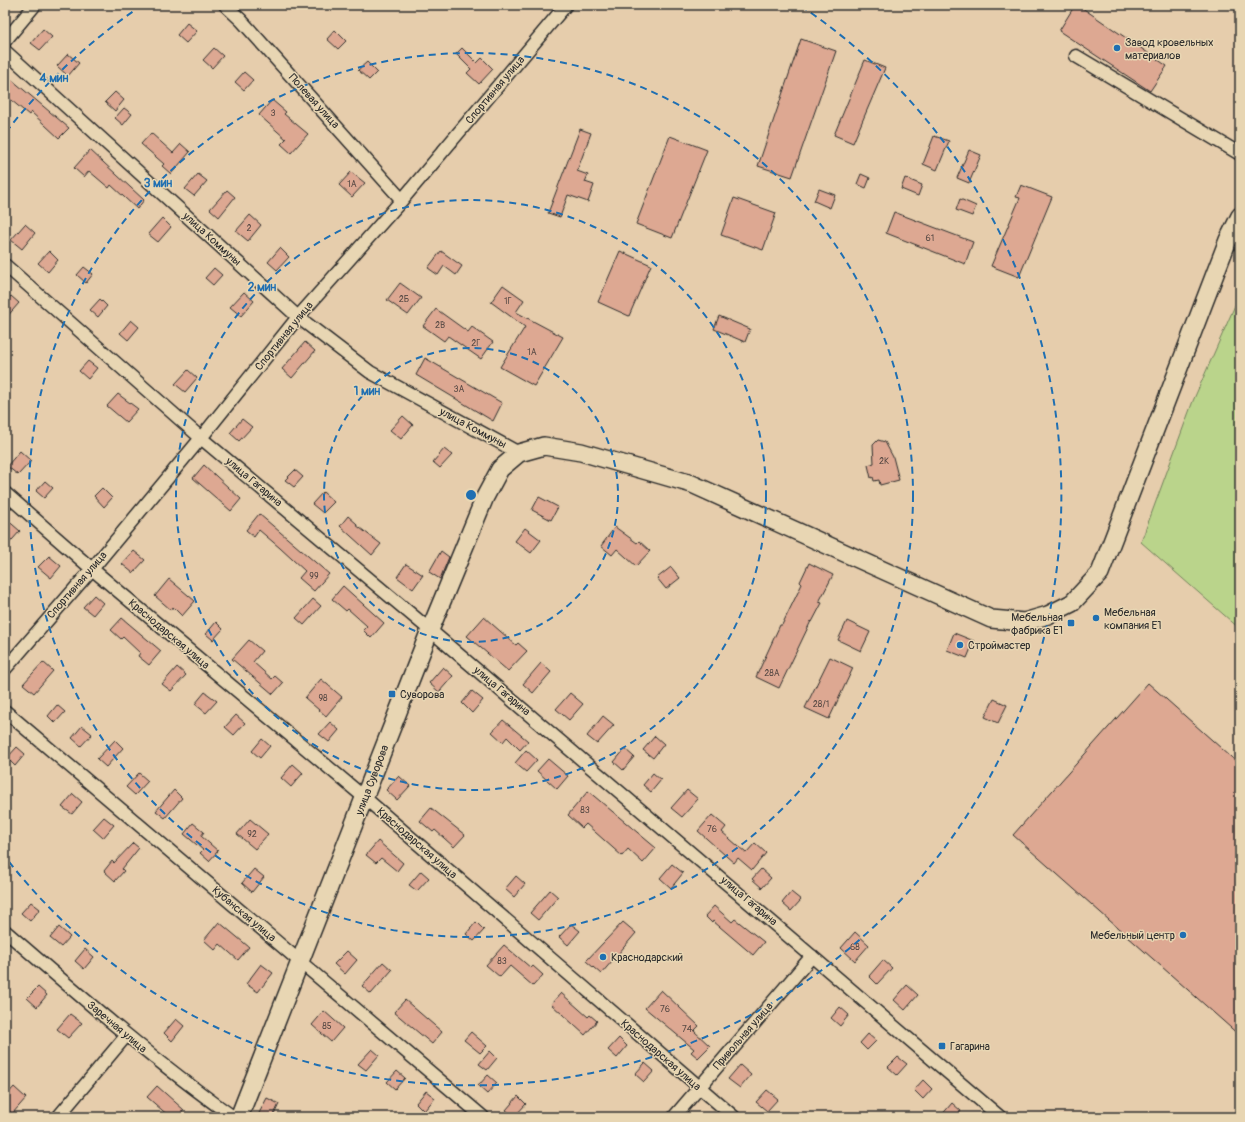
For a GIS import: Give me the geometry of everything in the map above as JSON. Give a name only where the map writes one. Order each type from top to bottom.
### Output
[{"type":"street","points":[[5,41],[35,5]]},
{"type":"street","name":"Полевая улица","points":[[225,5],[241,20],[402,200]]},
{"type":"street","name":"Спортивная улица","points":[[5,669],[92,569],[201,438],[298,317],[402,200],[566,5]]},
{"type":"street","name":"улица Коммуны","points":[[5,51],[298,317],[370,372],[519,453]]},
{"type":"street","points":[[1076,56],[1240,154]]},
{"type":"street","points":[[519,453],[544,446],[581,452],[692,484],[991,619],[1024,622],[1048,615],[1072,604],[1100,573],[1228,240],[1240,216]]},
{"type":"street","name":"улица Гагарина","points":[[5,265],[201,438],[430,630],[1000,1117]]},
{"type":"street","name":"улица Суворова","points":[[239,1117],[430,630],[485,497],[500,469],[519,453]]},
{"type":"street","name":"Краснодарская улица","points":[[5,493],[92,569],[365,798],[734,1117]]},
{"type":"street","name":"Кубанская улица","points":[[5,711],[483,1117]]},
{"type":"street","name":"Заречная улица","points":[[5,931],[126,1036],[184,1083],[233,1117]]},
{"type":"street","name":"Привольная улица","points":[[674,1117],[812,956]]},
{"type":"street","points":[[58,1117],[126,1036]]},
{"type":"green space","points":[[1240,294],[1240,629],[1141,542],[1193,401]]},
{"type":"building","points":[[1075,5],[1078,5],[1167,66],[1150,91],[1059,31]]},
{"type":"building","points":[[187,23],[197,31],[186,43],[177,35]]},
{"type":"building","points":[[43,29],[52,37],[40,50],[31,43]]},
{"type":"building","points":[[335,30],[346,41],[338,49],[327,39]]},
{"type":"building","points":[[801,39],[836,51],[792,177],[758,166]]},
{"type":"building","points":[[214,48],[223,56],[212,68],[203,60]]},
{"type":"building","points":[[462,48],[477,63],[482,58],[493,69],[479,84],[467,73],[471,69],[456,54]]},
{"type":"building","points":[[68,54],[79,63],[68,76],[57,66]]},
{"type":"building","points":[[865,60],[885,68],[853,143],[834,135]]},
{"type":"building","points":[[367,62],[377,72],[369,80],[358,70]]},
{"type":"building","points":[[244,72],[253,80],[244,90],[235,82]]},
{"type":"building","points":[[5,74],[69,128],[59,138],[31,112],[29,115],[5,95]]},
{"type":"building","points":[[115,92],[124,100],[115,111],[105,102]]},
{"type":"building","points":[[272,100],[286,112],[284,114],[308,134],[291,153],[281,144],[286,139],[259,115]]},
{"type":"building","points":[[124,108],[132,114],[123,125],[115,118]]},
{"type":"building","points":[[580,129],[591,133],[577,171],[588,175],[585,182],[594,185],[588,202],[568,195],[560,217],[548,213]]},
{"type":"building","points":[[151,133],[173,153],[181,144],[190,152],[171,174],[162,166],[164,164],[141,144]]},
{"type":"building","points":[[670,136],[707,150],[672,238],[636,224]]},
{"type":"building","points":[[934,136],[949,141],[937,170],[923,164]]},
{"type":"building","points":[[90,150],[144,200],[137,209],[111,185],[109,188],[89,171],[84,177],[74,168]]},
{"type":"building","points":[[969,150],[981,155],[969,183],[957,178]]},
{"type":"building","points":[[351,172],[365,183],[352,197],[339,185]]},
{"type":"building","points":[[198,174],[207,181],[194,196],[185,189]]},
{"type":"building","points":[[861,174],[870,178],[866,188],[857,184]]},
{"type":"building","points":[[905,178],[922,185],[918,196],[901,189]]},
{"type":"building","points":[[1021,185],[1052,197],[1019,277],[991,266],[1020,198],[1016,197]]},
{"type":"building","points":[[819,189],[835,195],[830,208],[814,201]]},
{"type":"building","points":[[227,190],[235,197],[219,217],[210,209]]},
{"type":"building","points":[[734,198],[776,213],[763,250],[721,235]]},
{"type":"building","points":[[960,199],[976,206],[972,216],[956,210]]},
{"type":"building","points":[[894,212],[973,242],[965,264],[886,233]]},
{"type":"building","points":[[250,215],[261,225],[248,241],[236,231]]},
{"type":"building","points":[[162,218],[171,227],[158,242],[148,234]]},
{"type":"building","points":[[25,224],[35,233],[22,249],[11,240]]},
{"type":"building","points":[[280,248],[289,257],[277,270],[268,262]]},
{"type":"building","points":[[49,251],[58,260],[48,272],[38,263]]},
{"type":"building","points":[[441,251],[462,266],[456,275],[444,266],[438,275],[428,268]]},
{"type":"building","points":[[620,251],[651,265],[629,316],[598,302]]},
{"type":"building","points":[[84,267],[93,274],[86,283],[77,275]]},
{"type":"building","points":[[214,268],[222,275],[213,285],[205,278]]},
{"type":"building","points":[[400,283],[421,298],[408,315],[387,300]]},
{"type":"building","points":[[503,285],[524,300],[516,312],[563,337],[534,386],[500,367],[525,327],[491,302]]},
{"type":"building","points":[[244,292],[254,301],[241,316],[230,307]]},
{"type":"building","points":[[11,296],[19,303],[5,319],[5,302]]},
{"type":"building","points":[[100,299],[107,306],[98,317],[90,310]]},
{"type":"building","points":[[436,309],[468,332],[472,327],[493,342],[481,359],[448,336],[444,341],[423,326]]},
{"type":"building","points":[[719,316],[750,329],[745,342],[714,329]]},
{"type":"building","points":[[131,320],[139,327],[128,340],[120,333]]},
{"type":"building","points":[[305,342],[315,351],[292,378],[282,369]]},
{"type":"building","points":[[425,358],[502,403],[493,421],[416,375]]},
{"type":"building","points":[[88,361],[97,368],[88,379],[79,371]]},
{"type":"building","points":[[188,370],[197,378],[185,392],[175,384]]},
{"type":"building","points":[[118,394],[138,409],[126,422],[107,406]]},
{"type":"building","points":[[403,416],[413,425],[401,439],[390,430]]},
{"type":"building","points":[[242,419],[252,427],[239,441],[230,433]]},
{"type":"building","points":[[878,440],[885,442],[893,457],[899,480],[880,485],[879,480],[874,481],[873,477],[871,478],[868,465],[874,463],[873,445]]},
{"type":"building","points":[[444,449],[452,455],[440,468],[433,462]]},
{"type":"building","points":[[20,451],[31,461],[18,475],[7,466]]},
{"type":"building","points":[[204,465],[241,499],[231,511],[193,478]]},
{"type":"building","points":[[295,470],[303,477],[294,487],[285,480]]},
{"type":"building","points":[[45,481],[53,488],[44,498],[36,491]]},
{"type":"building","points":[[102,488],[112,498],[104,507],[94,496]]},
{"type":"building","points":[[323,492],[334,502],[323,513],[312,504]]},
{"type":"building","points":[[539,497],[558,507],[551,520],[532,510]]},
{"type":"building","points":[[259,514],[329,574],[314,591],[299,578],[305,571],[280,548],[259,530],[254,537],[246,530]]},
{"type":"building","points":[[348,516],[357,524],[356,525],[381,544],[372,555],[340,526]]},
{"type":"building","points":[[5,518],[20,531],[5,548]]},
{"type":"building","points":[[615,527],[637,543],[639,541],[650,551],[636,566],[617,549],[612,555],[601,546]]},
{"type":"building","points":[[525,528],[541,540],[531,553],[515,541]]},
{"type":"building","points":[[134,551],[145,560],[133,573],[122,564]]},
{"type":"building","points":[[441,551],[449,557],[440,579],[429,572]]},
{"type":"building","points":[[49,556],[61,566],[51,578],[38,567]]},
{"type":"building","points":[[809,563],[833,575],[819,602],[822,603],[812,622],[811,621],[779,688],[756,677],[780,625],[782,625],[802,584],[800,582]]},
{"type":"building","points":[[406,564],[423,575],[413,589],[397,577]]},
{"type":"building","points":[[671,567],[680,578],[666,589],[657,578]]},
{"type":"building","points":[[169,579],[195,601],[182,616],[173,607],[171,610],[155,596]]},
{"type":"building","points":[[343,586],[384,623],[371,638],[363,630],[367,626],[348,609],[346,611],[332,599]]},
{"type":"building","points":[[94,595],[103,603],[93,615],[83,607]]},
{"type":"building","points":[[313,599],[321,606],[304,625],[296,618]]},
{"type":"building","points":[[484,617],[516,645],[518,643],[527,651],[508,671],[467,636]]},
{"type":"building","points":[[122,618],[161,651],[149,665],[138,656],[140,653],[123,637],[121,639],[111,630]]},
{"type":"building","points":[[847,621],[870,632],[861,651],[838,640]]},
{"type":"building","points":[[216,622],[223,629],[213,640],[206,634]]},
{"type":"building","name":"Строймастер","points":[[954,633],[974,641],[967,658],[947,650]]},
{"type":"building","points":[[249,640],[262,651],[253,662],[272,679],[275,676],[283,683],[273,694],[232,659]]},
{"type":"building","points":[[830,657],[853,668],[829,719],[805,708]]},
{"type":"building","points":[[43,662],[53,671],[34,693],[23,684]]},
{"type":"building","points":[[541,663],[551,672],[533,693],[523,684]]},
{"type":"building","points":[[177,667],[186,675],[171,691],[162,684]]},
{"type":"building","points":[[443,667],[453,676],[439,692],[429,683]]},
{"type":"building","points":[[321,679],[342,697],[326,716],[305,698]]},
{"type":"building","name":"Мебельный центр","points":[[1148,683],[1240,765],[1240,1036],[1013,835]]},
{"type":"building","points":[[472,691],[483,700],[472,713],[462,703]]},
{"type":"building","points":[[205,692],[217,701],[206,713],[195,704]]},
{"type":"building","points":[[570,693],[583,704],[569,720],[556,709]]},
{"type":"building","points":[[994,699],[1007,705],[998,723],[985,717]]},
{"type":"building","points":[[57,705],[65,712],[55,723],[48,716]]},
{"type":"building","points":[[236,715],[245,723],[234,735],[225,727]]},
{"type":"building","points":[[603,716],[614,725],[597,744],[587,736]]},
{"type":"building","points":[[503,720],[528,741],[520,750],[507,737],[503,742],[492,732]]},
{"type":"building","points":[[330,722],[339,730],[329,742],[319,734]]},
{"type":"building","points":[[82,726],[92,734],[81,746],[72,738]]},
{"type":"building","points":[[655,736],[664,744],[653,758],[643,750]]},
{"type":"building","points":[[262,739],[270,746],[260,758],[252,751]]},
{"type":"building","points":[[115,740],[123,748],[106,767],[97,759]]},
{"type":"building","points":[[17,747],[25,754],[15,766],[7,758]]},
{"type":"building","points":[[625,749],[634,757],[623,770],[614,762]]},
{"type":"building","points":[[526,750],[537,760],[526,772],[515,763]]},
{"type":"building","points":[[548,759],[568,776],[557,789],[537,771]]},
{"type":"building","points":[[293,764],[303,773],[291,787],[281,778]]},
{"type":"building","points":[[139,773],[148,781],[135,795],[126,787]]},
{"type":"building","points":[[653,773],[661,780],[651,792],[643,785]]},
{"type":"building","points":[[399,776],[410,786],[397,800],[386,790]]},
{"type":"building","points":[[174,790],[182,798],[165,818],[156,811]]},
{"type":"building","points":[[687,790],[698,799],[682,817],[671,808]]},
{"type":"building","points":[[588,791],[656,848],[643,863],[628,849],[622,856],[586,824],[582,828],[568,815]]},
{"type":"building","points":[[73,794],[82,802],[72,814],[62,807]]},
{"type":"building","points":[[431,808],[465,835],[454,847],[435,830],[433,832],[420,821]]},
{"type":"building","points":[[712,815],[726,827],[722,832],[746,853],[755,843],[766,853],[752,870],[738,858],[734,863],[698,831]]},
{"type":"building","points":[[104,817],[114,825],[103,838],[93,829]]},
{"type":"building","points":[[250,819],[268,834],[255,849],[237,834]]},
{"type":"building","points":[[193,823],[204,832],[201,836],[218,851],[209,861],[200,853],[203,850],[184,834]]},
{"type":"building","points":[[378,841],[403,863],[397,871],[381,858],[376,863],[366,855]]},
{"type":"building","points":[[133,843],[139,848],[122,869],[124,871],[115,881],[104,871],[112,861],[114,863]]},
{"type":"building","points":[[672,864],[683,873],[671,888],[660,878]]},
{"type":"building","points":[[254,869],[264,877],[252,892],[242,883]]},
{"type":"building","points":[[761,869],[771,878],[762,888],[752,879]]},
{"type":"building","points":[[421,871],[429,878],[417,891],[409,885]]},
{"type":"building","points":[[516,876],[525,884],[514,897],[505,889]]},
{"type":"building","points":[[550,890],[558,897],[538,920],[530,913]]},
{"type":"building","points":[[791,892],[801,900],[791,911],[782,903]]},
{"type":"building","points":[[31,902],[40,909],[30,921],[21,913]]},
{"type":"building","points":[[714,906],[732,922],[735,919],[764,942],[753,955],[705,916]]},
{"type":"building","points":[[219,922],[249,947],[238,960],[220,944],[215,950],[204,940]]},
{"type":"building","points":[[476,922],[484,930],[474,941],[466,934]]},
{"type":"building","points":[[623,922],[636,933],[601,974],[586,961]]},
{"type":"building","points":[[571,924],[580,931],[568,945],[559,937]]},
{"type":"building","points":[[59,927],[70,937],[61,947],[50,938]]},
{"type":"building","points":[[855,932],[869,945],[855,961],[841,948]]},
{"type":"building","points":[[504,945],[531,968],[533,966],[543,975],[533,986],[510,966],[500,977],[486,965]]},
{"type":"building","points":[[85,949],[94,957],[84,969],[75,961]]},
{"type":"building","points":[[347,951],[357,960],[345,974],[334,964]]},
{"type":"building","points":[[883,960],[892,968],[877,984],[869,976]]},
{"type":"building","points":[[383,962],[392,970],[371,994],[362,986]]},
{"type":"building","points":[[261,964],[273,973],[258,992],[246,984]]},
{"type":"building","points":[[907,985],[918,995],[905,1010],[894,1000]]},
{"type":"building","points":[[38,987],[47,995],[37,1007],[27,998]]},
{"type":"building","points":[[661,990],[699,1026],[694,1031],[710,1046],[698,1058],[691,1052],[694,1049],[645,1008]]},
{"type":"building","points":[[561,993],[588,1017],[590,1015],[597,1021],[585,1035],[551,1004]]},
{"type":"building","points":[[405,1000],[442,1032],[432,1044],[394,1012]]},
{"type":"building","points":[[840,1007],[849,1015],[840,1026],[831,1018]]},
{"type":"building","points":[[324,1011],[343,1028],[331,1042],[312,1025]]},
{"type":"building","points":[[70,1014],[82,1023],[68,1038],[57,1029]]},
{"type":"building","points":[[176,1019],[184,1026],[172,1041],[164,1033]]},
{"type":"building","points":[[471,1032],[487,1046],[480,1053],[464,1040]]},
{"type":"building","points":[[868,1034],[876,1041],[867,1050],[860,1043]]},
{"type":"building","points":[[619,1038],[627,1046],[617,1058],[608,1050]]},
{"type":"building","points":[[372,1049],[379,1055],[366,1070],[358,1064]]},
{"type":"building","points":[[490,1051],[497,1058],[487,1070],[479,1064]]},
{"type":"building","points":[[898,1057],[907,1064],[897,1075],[888,1067]]},
{"type":"building","points":[[645,1063],[654,1071],[644,1082],[635,1074]]},
{"type":"building","points":[[740,1065],[751,1075],[740,1088],[728,1079]]},
{"type":"building","points":[[397,1071],[405,1078],[395,1089],[387,1082]]},
{"type":"building","points":[[488,1075],[497,1083],[487,1094],[478,1086]]},
{"type":"building","points":[[923,1080],[932,1089],[923,1099],[914,1090]]},
{"type":"building","points":[[157,1086],[184,1110],[178,1117],[170,1117],[147,1097]]},
{"type":"building","points":[[14,1087],[26,1098],[12,1114],[5,1107],[5,1097]]},
{"type":"building","points":[[767,1090],[778,1099],[767,1111],[756,1102]]},
{"type":"building","points":[[426,1091],[435,1098],[424,1111],[416,1103]]},
{"type":"building","points":[[518,1096],[526,1104],[514,1117],[506,1110]]},
{"type":"building","points":[[267,1098],[279,1104],[273,1117],[257,1117]]},
{"type":"building","points":[[952,1103],[961,1111],[956,1117],[940,1117]]},
{"type":"place","name":"Завод кровельных материалов","points":[[1117,48]]},
{"type":"place","name":"Мебельная компания Е1","points":[[1096,618]]},
{"type":"place","name":"Мебельная фабрика Е1","points":[[1071,623]]},
{"type":"place","name":"Строймастер","points":[[960,645]]},
{"type":"place","name":"Суворова","points":[[392,694]]},
{"type":"place","name":"Мебельный центр","points":[[1183,935]]},
{"type":"place","name":"Краснодарский","points":[[603,957]]},
{"type":"place","name":"Гагарина","points":[[942,1046]]}]
